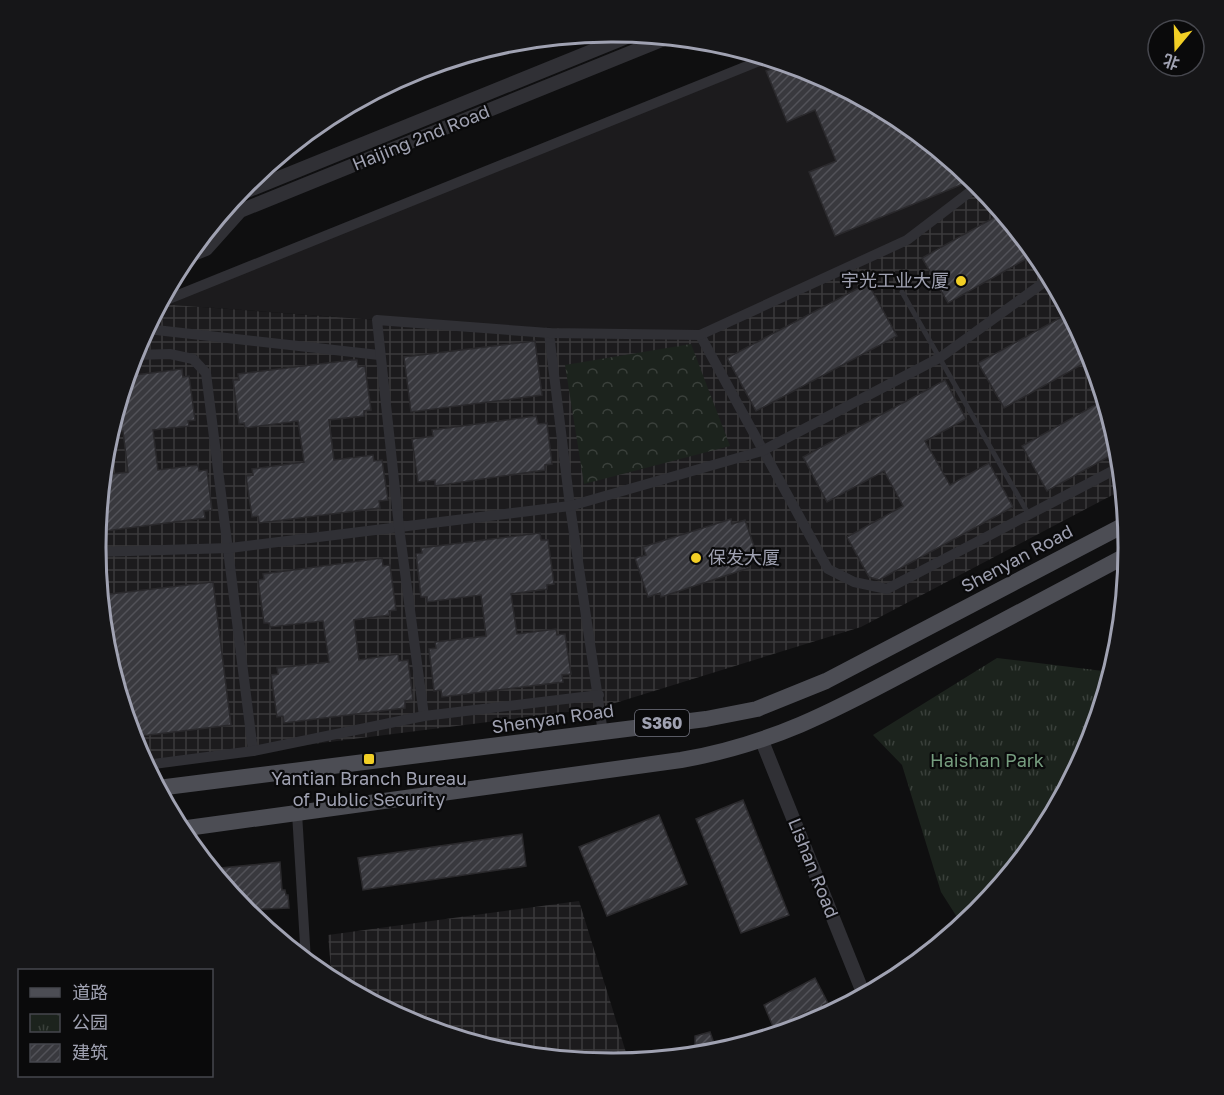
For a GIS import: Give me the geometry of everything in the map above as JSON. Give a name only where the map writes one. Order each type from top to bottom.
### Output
[{"type":"main road","name":"Shenyan Road","points":[[167,787],[603,733],[652,724],[706,719],[757,709],[806,689],[1117,529]]},
{"type":"main road","name":"S360","points":[[192,827],[722,753],[762,741],[830,713],[1117,560]]},
{"type":"street","name":"Haijing 2nd Road","points":[[258,187],[614,42]]},
{"type":"street","name":"Haijing 2nd Road","points":[[204,250],[240,211],[653,44]]},
{"type":"street","points":[[173,297],[755,63]]},
{"type":"street","points":[[424,716],[399,527],[377,320],[549,333],[699,335],[907,240],[971,192]]},
{"type":"street","points":[[239,207],[240,211]]},
{"type":"street","points":[[106,552],[230,548],[570,506],[762,452],[941,357],[1043,283]]},
{"type":"street","points":[[156,330],[380,355]]},
{"type":"street","points":[[549,333],[570,506],[603,733]]},
{"type":"street","points":[[699,335],[828,570],[854,582],[887,589],[1111,472]]},
{"type":"street","points":[[145,355],[170,354],[192,359],[206,373],[230,548],[253,751]]},
{"type":"street","points":[[156,764],[253,751],[424,716],[599,695]]},
{"type":"street","name":"Lishan Road","points":[[762,741],[861,987]]},
{"type":"street","points":[[297,813],[305,950]]},
{"type":"lane","points":[[902,291],[1029,515]]},
{"type":"shaded area","points":[[755,63],[805,80],[865,110],[920,146],[969,190],[907,240],[700,335],[377,320],[169,305],[172,299]]},
{"type":"shaded area","points":[[970,191],[992,214],[1013,240],[1050,295],[1079,354],[1100,417],[1108,449],[1114,494],[861,627],[599,708],[156,764],[133,710],[116,646],[106,548],[111,482],[124,417],[145,354],[169,305],[377,320],[699,335],[884,252]]},
{"type":"shaded area","points":[[579,901],[626,1053],[546,1049],[481,1036],[419,1015],[388,1001],[331,968],[328,935]]},
{"type":"green space","points":[[691,344],[730,446],[584,484],[565,365]]},
{"type":"green space","name":"Haishan Park","points":[[997,658],[1102,671],[1091,710],[1079,741],[1050,800],[1013,855],[992,881],[957,917],[941,892],[902,765],[873,735]]},
{"type":"building","points":[[772,68],[805,80],[865,110],[920,146],[963,184],[835,236],[809,172],[836,161],[815,110],[787,122],[766,71]]},
{"type":"building","name":"宇光工业大厦","points":[[995,217],[1026,259],[948,303],[922,258]]},
{"type":"building","points":[[868,283],[897,336],[756,411],[727,358]]},
{"type":"building","points":[[1061,317],[1083,364],[1004,408],[978,363]]},
{"type":"building","points":[[535,341],[542,395],[411,412],[404,357]]},
{"type":"building","points":[[357,360],[358,367],[365,366],[371,410],[364,411],[364,416],[329,420],[334,460],[373,455],[374,461],[382,460],[388,500],[379,501],[380,508],[259,523],[258,516],[252,517],[246,476],[253,475],[252,469],[304,462],[298,421],[245,428],[244,423],[239,424],[233,380],[239,380],[238,374]]},
{"type":"building","points":[[182,369],[183,377],[189,376],[195,420],[188,421],[189,426],[153,430],[158,470],[198,465],[199,471],[207,470],[212,510],[204,511],[205,518],[107,531],[112,474],[128,472],[123,431],[120,431],[137,375]]},
{"type":"building","points":[[945,380],[966,419],[925,441],[950,485],[989,463],[1013,507],[879,580],[869,577],[847,537],[903,506],[884,471],[827,502],[803,457]]},
{"type":"building","points":[[1096,404],[1109,456],[1047,491],[1022,446]]},
{"type":"building","points":[[536,416],[538,424],[547,423],[552,464],[545,465],[545,470],[435,486],[435,480],[418,482],[412,439],[433,436],[432,430]]},
{"type":"building","name":"保发大厦","points":[[731,519],[732,524],[745,520],[758,558],[747,562],[749,568],[661,597],[660,593],[648,597],[635,558],[646,555],[643,547]]},
{"type":"building","points":[[540,533],[541,540],[548,540],[554,584],[547,585],[547,589],[511,594],[517,634],[556,629],[557,635],[565,634],[571,674],[562,675],[563,682],[442,697],[441,690],[434,691],[429,649],[436,648],[435,642],[486,636],[481,595],[427,602],[427,597],[421,597],[416,554],[422,553],[421,548]]},
{"type":"building","points":[[382,558],[383,566],[390,565],[396,610],[389,611],[390,615],[354,620],[359,660],[398,654],[399,661],[408,660],[413,700],[405,701],[405,708],[284,723],[283,716],[277,717],[271,675],[278,674],[277,668],[329,662],[323,621],[270,627],[269,623],[264,623],[258,580],[264,579],[263,574]]},
{"type":"building","points":[[213,582],[231,725],[143,736],[133,710],[117,649],[109,594]]},
{"type":"building","points":[[743,800],[789,915],[741,933],[696,819]]},
{"type":"building","points":[[659,815],[687,884],[607,916],[579,847]]},
{"type":"building","points":[[522,834],[526,866],[363,890],[358,858]]},
{"type":"building","points":[[280,862],[282,890],[285,890],[288,895],[289,908],[260,909],[221,868]]},
{"type":"building","points":[[815,978],[828,1003],[810,1013],[809,1011],[773,1026],[764,1005]]},
{"type":"building","points":[[710,1032],[714,1042],[692,1046],[695,1045],[695,1036]]},
{"type":"place","name":"宇光工业大厦","points":[[961,281]]},
{"type":"place","name":"保发大厦","points":[[696,558]]},
{"type":"place","name":"Yantian Branch Bureau of Public Security","points":[[369,759]]}]
